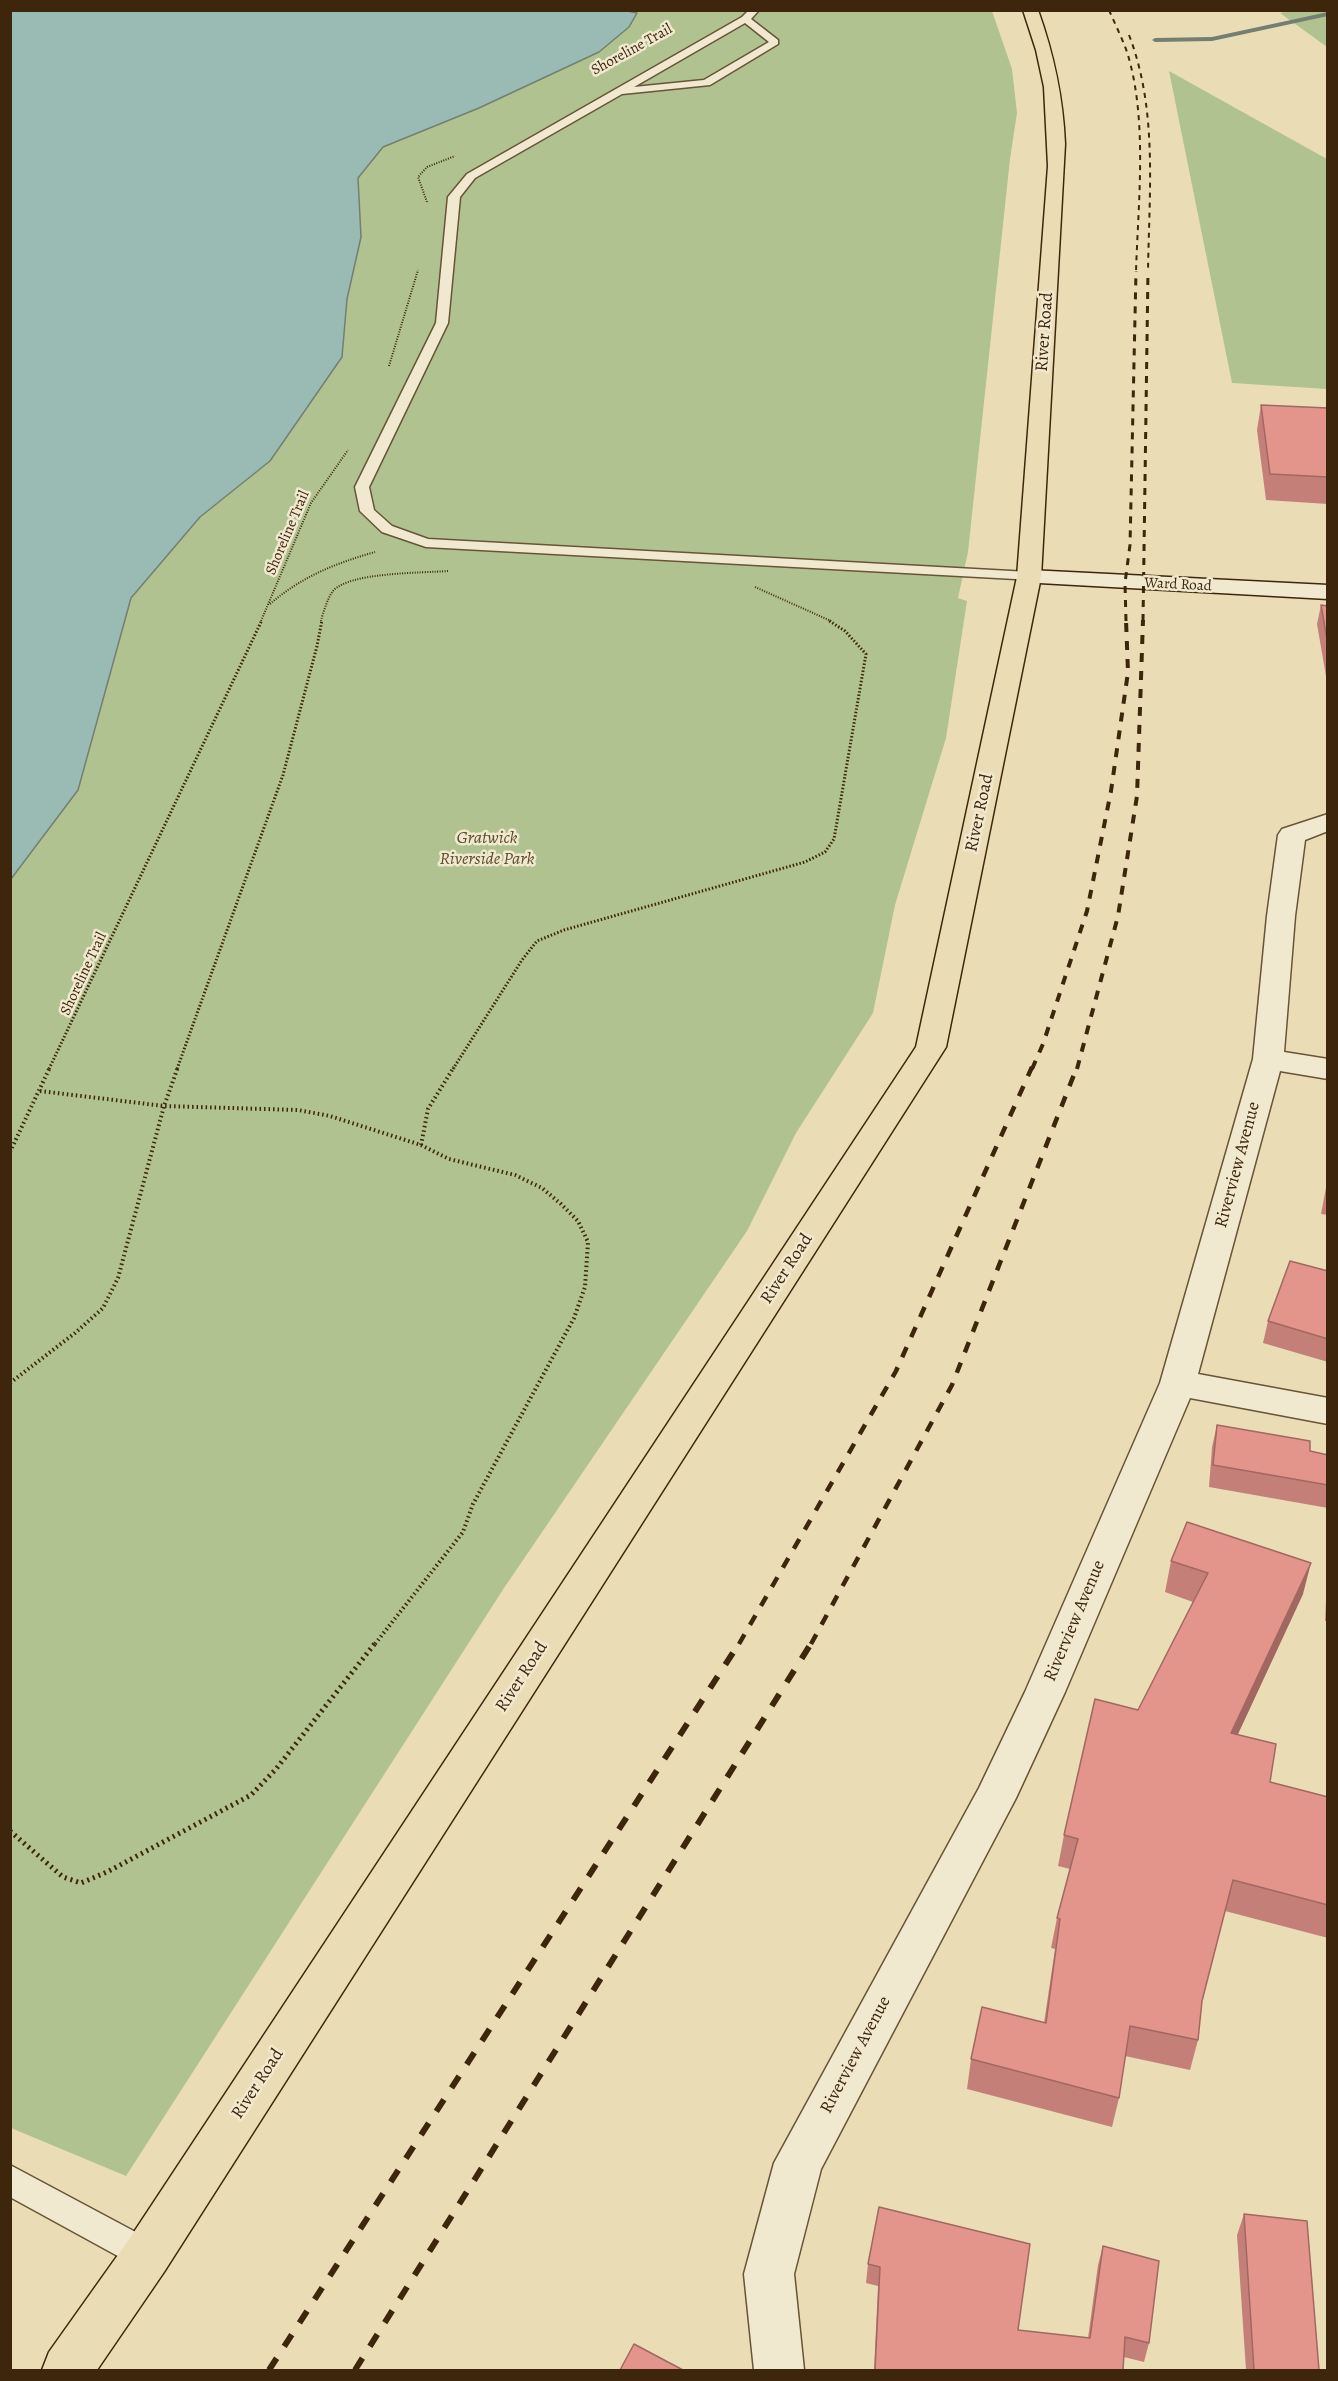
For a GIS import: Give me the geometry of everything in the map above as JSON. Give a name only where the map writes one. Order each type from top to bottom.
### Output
[{"type":"main road","name":"River Road","points":[[67,2370],[147,2254],[931,1047],[1029,577],[1057,166],[1057,120],[1051,73],[1030,10]]},
{"type":"street","name":"Ward Road","points":[[1029,577],[1328,592]]},
{"type":"street","name":"Riverview Avenue","points":[[779,2370],[769,2274],[798,2163],[994,1798],[1045,1692],[1178,1383],[1268,1059],[1281,916],[1292,835],[1328,822]]},
{"type":"street","points":[[1268,1059],[1328,1069]]},
{"type":"street","points":[[1178,1383],[1328,1411]]},
{"type":"lane","points":[[615,92],[706,83],[775,42],[750,15],[615,92],[471,176],[454,197],[442,323],[362,487],[367,511],[387,529],[426,543],[1029,577]]},
{"type":"lane","points":[[10,2180],[147,2254]]},
{"type":"path","points":[[429,208],[418,177],[427,166],[439,160],[463,154]]},
{"type":"path","points":[[386,376],[419,267]]},
{"type":"path","name":"Shoreline Trail","points":[[10,1152],[269,605],[311,503],[352,444]]},
{"type":"path","points":[[269,605],[289,586],[336,562],[379,550],[426,543]]},
{"type":"path","points":[[10,1383],[75,1333],[103,1308],[118,1278],[164,1106],[283,775],[317,646],[322,617],[333,591],[343,584],[375,576],[454,571]]},
{"type":"path","points":[[421,1145],[428,1109],[522,960],[537,941],[564,930],[805,862],[825,852],[834,839],[866,654],[858,640],[842,627],[750,584]]},
{"type":"path","points":[[10,1831],[63,1877],[81,1883],[107,1872],[251,1795],[276,1769],[464,1532],[473,1504],[574,1318],[585,1287],[588,1242],[578,1221],[542,1188],[515,1176],[449,1159],[421,1145],[330,1116],[298,1110],[164,1106],[40,1091]]},
{"type":"green space","points":[[1292,10],[1327,11],[1327,47],[1280,13]]},
{"type":"green space","name":"Gratwick Riverside Park","points":[[623,11],[992,11],[1012,69],[1017,113],[1010,159],[968,552],[958,598],[967,601],[946,738],[895,905],[873,1013],[796,1133],[747,1231],[504,1588],[126,2176],[11,2128],[10,879],[78,790],[131,598],[200,517],[270,461],[342,357],[347,299],[361,237],[358,178],[383,147],[479,108],[599,52],[636,13]]},
{"type":"green space","points":[[1169,71],[1327,159],[1327,389],[1232,383]]},
{"type":"water","points":[[623,10],[637,13],[629,27],[599,52],[479,108],[383,147],[358,178],[361,237],[347,299],[342,357],[270,461],[200,517],[131,598],[78,790],[11,879],[11,11]]},
{"type":"building","points":[[1261,405],[1328,408],[1328,477],[1270,474]]},
{"type":"building","points":[[1321,605],[1328,606],[1328,645]]},
{"type":"building","points":[[1290,1261],[1328,1271],[1328,1339],[1268,1321]]},
{"type":"building","points":[[1217,1425],[1310,1441],[1310,1451],[1328,1455],[1328,1485],[1213,1465]]},
{"type":"building","points":[[1187,1522],[1311,1563],[1231,1733],[1276,1744],[1270,1782],[1328,1797],[1328,1905],[1233,1880],[1202,2001],[1198,2040],[1130,2026],[1119,2098],[971,2059],[982,2007],[1046,2023],[1060,1919],[1057,1918],[1078,1839],[1064,1835],[1095,1699],[1138,1710],[1208,1573],[1171,1561]]},
{"type":"building","points":[[879,2207],[1030,2244],[1018,2330],[1090,2338],[1103,2246],[1159,2261],[1149,2343],[1125,2337],[1123,2370],[875,2370],[880,2267],[868,2264]]},
{"type":"building","points":[[1244,2214],[1307,2221],[1319,2370],[1254,2370]]},
{"type":"building","points":[[634,2344],[683,2370],[620,2370]]},
{"type":"waterway","points":[[1155,40],[1212,39],[1328,14]]},
{"type":"railway","points":[[1109,10],[1127,52],[1138,105],[1140,190],[1136,272]]},
{"type":"railway","points":[[1129,35],[1138,63],[1148,122],[1150,152],[1148,272]]},
{"type":"railway","points":[[1126,621],[1125,583],[1130,545],[1136,271]]},
{"type":"railway","points":[[1143,621],[1148,271]]},
{"type":"railway","points":[[1032,1069],[1043,1044],[1087,911],[1111,791],[1128,672],[1126,620]]},
{"type":"railway","points":[[1077,1069],[1118,916],[1137,796],[1143,620]]},
{"type":"railway","points":[[739,1644],[896,1371],[1032,1067]]},
{"type":"railway","points":[[811,1644],[952,1385],[1077,1067]]},
{"type":"railway","points":[[269,2370],[740,1642]]},
{"type":"railway","points":[[355,2370],[812,1642]]}]
